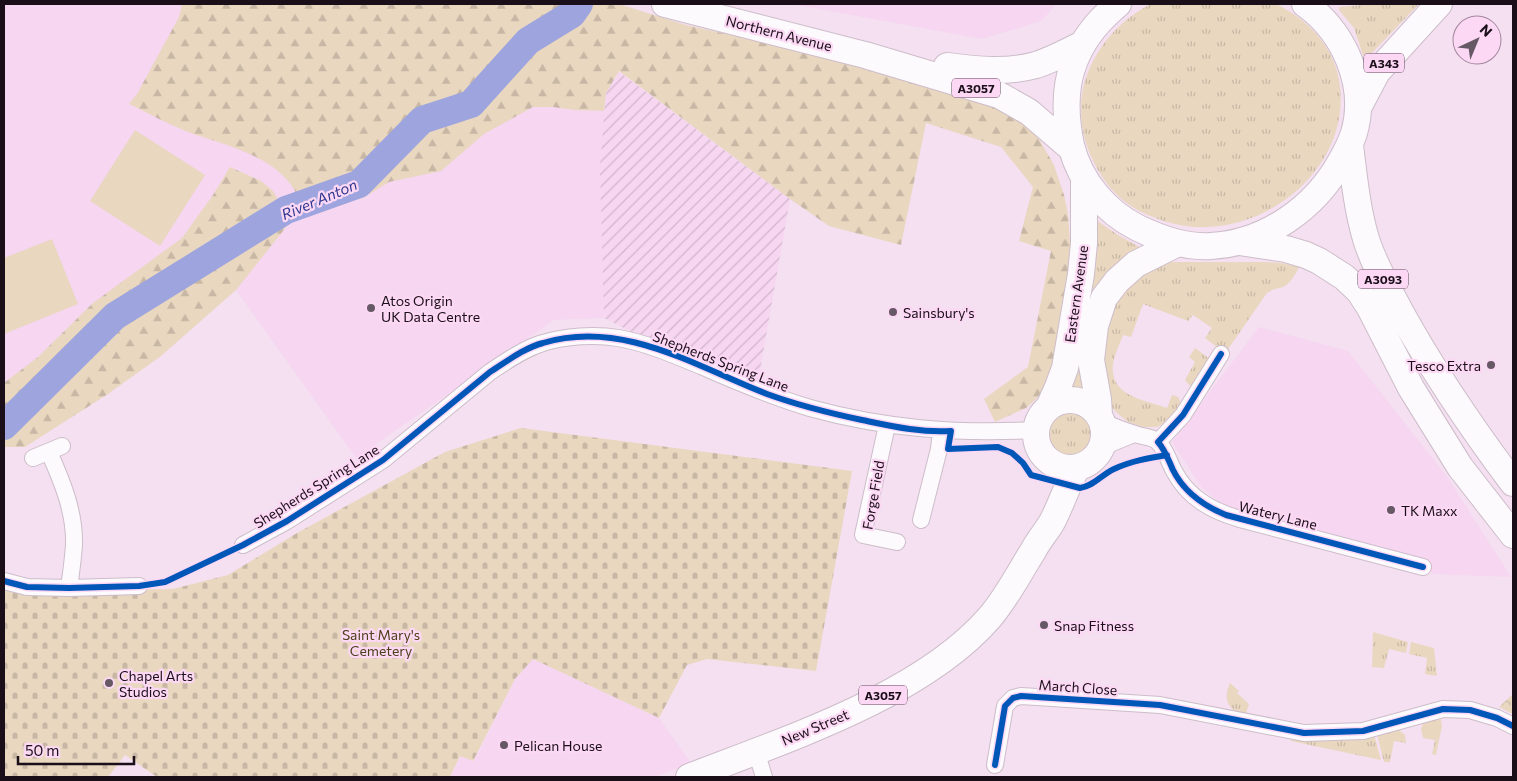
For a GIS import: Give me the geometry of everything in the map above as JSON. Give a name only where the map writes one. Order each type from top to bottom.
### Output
[{"type":"main road","name":"Northern Avenue","points":[[665,4],[864,55],[999,94],[1029,112],[1072,149]]},
{"type":"main road","name":"A3057","points":[[1118,4],[1095,26],[1083,44],[1072,70],[1066,93],[1066,116],[1072,149],[1084,177],[1094,193],[1115,214],[1144,231],[1178,243],[1209,246],[1238,242],[1279,225],[1312,200],[1330,178],[1350,146],[1358,108],[1355,81],[1347,54],[1324,20],[1304,4]]},
{"type":"main road","name":"A343","points":[[1358,108],[1377,72],[1439,4]]},
{"type":"main road","name":"Northern Avenue","points":[[864,55],[984,70],[1012,69],[1037,65],[1083,44]]},
{"type":"main road","name":"A3093","points":[[1350,146],[1360,215],[1366,240],[1378,270],[1432,367],[1453,400],[1513,483]]},
{"type":"main road","name":"Eastern Avenue","points":[[1049,407],[1065,368],[1081,274],[1084,244],[1084,177]]},
{"type":"main road","name":"A3093","points":[[1238,242],[1286,249],[1306,255],[1344,277],[1359,291],[1370,308],[1411,388],[1460,467],[1513,535]]},
{"type":"main road","name":"Eastern Avenue","points":[[1101,419],[1091,360],[1095,326],[1104,298],[1117,281],[1136,264],[1178,243]]},
{"type":"main road","points":[[1049,407],[1057,402],[1076,400],[1093,408],[1101,419],[1104,431],[1104,441],[1100,450]]},
{"type":"main road","name":"A3057","points":[[1036,430],[1042,413],[1049,407]]},
{"type":"main road","name":"New Street","points":[[1032,552],[1045,496],[1047,469],[1045,458],[1039,450],[1036,440],[1036,430]]},
{"type":"main road","name":"New Street","points":[[689,777],[801,733],[865,705],[915,678],[950,655],[990,617],[1009,592],[1052,522],[1067,485],[1077,468],[1089,462],[1100,450]]},
{"type":"main road","points":[[1045,458],[1060,466],[1077,468]]},
{"type":"street","name":"Shepherds Spring Lane","points":[[243,545],[287,521],[383,460],[490,372],[508,360],[543,342],[580,337],[617,338],[655,348],[768,394],[802,405],[886,425],[940,431],[1036,430]]},
{"type":"street","points":[[1101,419],[1134,434],[1148,437],[1158,442],[1183,415],[1221,354]]},
{"type":"street","name":"Forge Field","points":[[886,425],[863,535],[896,542]]},
{"type":"street","points":[[921,520],[939,449],[940,431]]},
{"type":"street","points":[[1100,450],[1134,434]]},
{"type":"street","name":"Watery Lane","points":[[1158,442],[1180,481],[1190,493],[1213,510],[1240,519],[1423,567]]},
{"type":"street","points":[[33,458],[56,449],[62,483],[71,511],[74,544],[69,588]]},
{"type":"street","points":[[4,581],[27,587],[139,586]]},
{"type":"street","name":"March Close","points":[[995,764],[1005,706],[1013,698],[1021,696],[1160,705],[1304,733],[1363,731],[1443,709],[1470,710],[1497,718],[1513,726]]},
{"type":"street","points":[[756,751],[764,777]]},
{"type":"shaded area","points":[[4,4],[550,4],[618,71],[606,93],[600,167],[604,318],[554,320],[356,458],[236,290],[189,244],[4,383]]},
{"type":"shaded area","points":[[792,4],[1057,4],[1041,21],[982,39]]},
{"type":"shaded area","points":[[618,71],[790,199],[756,394],[604,318],[600,167],[606,93]]},
{"type":"shaded area","points":[[1259,327],[1348,351],[1448,478],[1511,577],[1432,574],[1425,562],[1230,512],[1202,488],[1172,442]]},
{"type":"shaded area","points":[[533,659],[659,718],[691,763],[654,777],[450,777],[461,755],[474,761],[515,679]]},
{"type":"green space","points":[[182,4],[619,4],[686,25],[806,52],[998,107],[1026,126],[1039,139],[1054,165],[1068,214],[1071,257],[1052,371],[1041,393],[1034,401],[1026,408],[995,422],[984,399],[1028,367],[1051,251],[1019,241],[1033,187],[1001,147],[926,123],[901,245],[829,226],[619,71],[606,93],[604,111],[533,107],[484,134],[441,171],[389,182],[363,198],[303,213],[297,195],[289,182],[264,161],[234,147],[188,132],[129,104],[137,94],[179,17]]},
{"type":"green space","points":[[1151,4],[1276,4],[1308,25],[1325,45],[1336,67],[1339,80],[1340,108],[1335,135],[1323,160],[1306,182],[1285,200],[1261,214],[1234,223],[1207,227],[1184,226],[1155,218],[1133,207],[1119,197],[1103,178],[1094,163],[1083,133],[1081,109],[1086,77],[1101,47],[1112,34],[1137,12]]},
{"type":"green space","points":[[1373,4],[1419,4],[1367,58],[1363,55],[1354,28],[1339,10],[1339,7]]},
{"type":"green space","points":[[135,130],[205,175],[160,246],[90,201]]},
{"type":"green space","points":[[230,167],[261,181],[273,191],[291,221],[236,290],[161,356],[108,394],[25,447],[4,447],[4,383],[38,357],[93,303],[182,238],[213,195]]},
{"type":"green space","points":[[1096,220],[1141,248],[1124,262],[1085,394],[1069,392]]},
{"type":"green space","points":[[52,239],[78,304],[4,334],[4,258]]},
{"type":"green space","points":[[1171,262],[1265,262],[1299,267],[1288,283],[1267,293],[1228,349],[1217,347],[1205,338],[1212,328],[1193,315],[1188,321],[1143,304],[1131,337],[1123,335],[1113,364],[1113,375],[1122,390],[1139,399],[1167,408],[1172,395],[1178,397],[1181,403],[1180,407],[1167,422],[1157,427],[1143,427],[1128,422],[1112,407],[1104,383],[1104,320],[1129,282],[1159,264]]},
{"type":"green space","points":[[1195,348],[1210,359],[1192,386],[1190,386],[1185,380],[1195,362],[1189,357]]},
{"type":"green space","points":[[1065,407],[1075,407],[1085,411],[1093,419],[1097,434],[1093,449],[1085,457],[1075,461],[1065,461],[1055,457],[1047,449],[1043,439],[1043,429],[1047,419],[1055,411]]},
{"type":"green space","name":"Saint Mary's Cemetery","points":[[521,428],[852,471],[816,671],[707,659],[687,665],[659,718],[533,659],[515,679],[473,761],[460,756],[450,777],[157,777],[125,755],[108,777],[4,777],[4,583],[109,590],[173,589],[228,575],[297,533],[445,452]]},
{"type":"green space","points":[[1373,632],[1408,642],[1406,653],[1389,649],[1384,668],[1372,667]]},
{"type":"green space","points":[[1411,642],[1434,648],[1437,676],[1425,674],[1427,658],[1409,654]]},
{"type":"green space","points":[[1230,683],[1239,691],[1237,693],[1249,704],[1245,716],[1235,711],[1228,704],[1227,695]]},
{"type":"green space","points":[[1513,694],[1513,714],[1499,707]]},
{"type":"green space","points":[[1440,716],[1442,726],[1436,755],[1432,754],[1435,740],[1423,738],[1421,729],[1424,721]]},
{"type":"green space","points":[[1397,728],[1405,735],[1406,743],[1394,741],[1390,762],[1384,762],[1376,730]]},
{"type":"green space","points":[[1373,731],[1381,760],[1291,741],[1292,735]]},
{"type":"waterway","name":"River Anton","points":[[4,426],[115,316],[286,210],[359,184],[422,120],[471,104],[528,41],[572,14],[579,4]]},
{"type":"cycle path","points":[[4,581],[27,587],[69,588],[139,586],[165,582],[243,545],[287,521],[383,460],[490,372],[515,356],[536,345],[572,337],[601,337],[630,341],[658,349],[767,394],[825,412],[906,428],[951,431],[948,449],[998,447],[1012,453],[1023,463],[1031,475],[1080,488],[1089,485],[1120,466],[1167,455]]},
{"type":"cycle path","points":[[1221,354],[1183,415],[1158,442],[1165,451],[1173,470],[1189,492],[1202,503],[1226,515],[1423,567]]},
{"type":"cycle path","points":[[995,765],[1005,706],[1013,698],[1021,696],[1160,705],[1304,733],[1363,731],[1443,709],[1470,710],[1497,718],[1513,726]]},
{"type":"place","name":"Atos Origin UK Data Centre","points":[[371,308]]},
{"type":"place","name":"Sainsbury's","points":[[893,312]]},
{"type":"place","name":"Tesco Extra","points":[[1491,365]]},
{"type":"place","name":"TK Maxx","points":[[1391,510]]},
{"type":"place","name":"Snap Fitness","points":[[1044,625]]},
{"type":"place","name":"Chapel Arts Studios","points":[[109,683]]},
{"type":"place","name":"Pelican House","points":[[504,745]]}]
